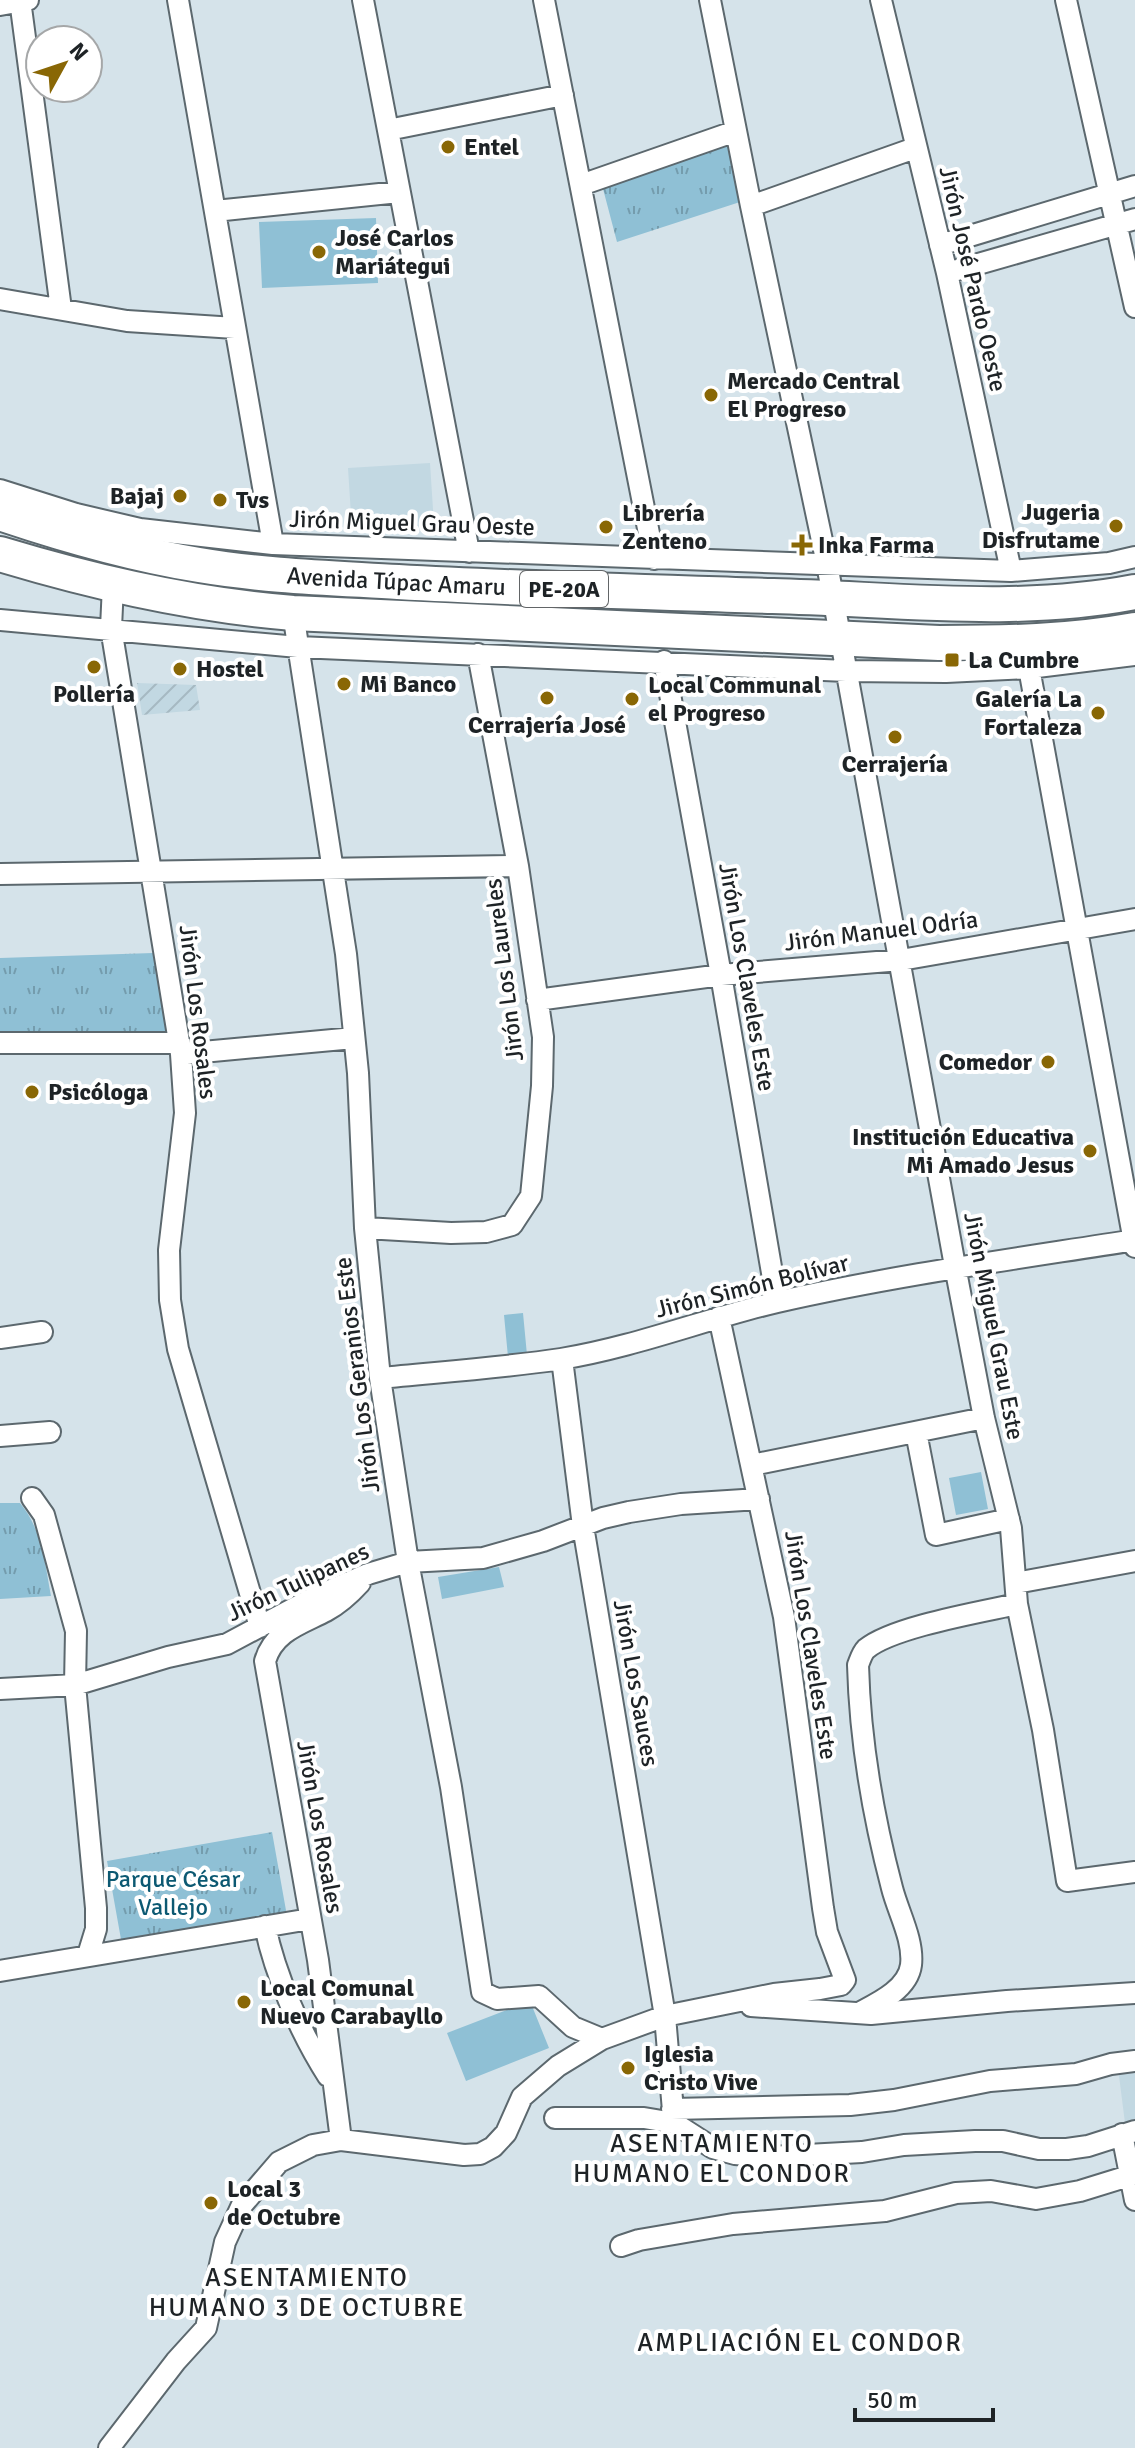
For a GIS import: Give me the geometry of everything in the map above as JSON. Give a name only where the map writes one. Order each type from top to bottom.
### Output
[{"type":"highway","name":"Avenida Túpac Amaru","points":[[0,513],[124,549],[199,565],[288,575],[475,586],[1025,604],[1080,601],[1135,592]]},
{"type":"highway","name":"Avenida Túpac Amaru","points":[[0,554],[113,585],[223,605],[843,655],[1033,644],[1135,630]]},
{"type":"street","points":[[178,0],[273,544]]},
{"type":"street","points":[[363,0],[469,552]]},
{"type":"street","points":[[544,0],[654,559]]},
{"type":"street","points":[[710,0],[827,564],[843,655]]},
{"type":"street","name":"Jirón José Pardo Oeste","points":[[881,0],[947,273],[1011,571]]},
{"type":"street","points":[[1066,0],[1109,194],[1125,222],[1135,307]]},
{"type":"street","points":[[17,2],[61,309]]},
{"type":"street","points":[[388,130],[563,95]]},
{"type":"street","points":[[581,185],[736,131]]},
{"type":"street","points":[[751,206],[915,148]]},
{"type":"street","points":[[940,245],[1135,186]]},
{"type":"street","points":[[215,211],[399,192]]},
{"type":"street","points":[[947,273],[1125,222]]},
{"type":"street","points":[[0,299],[127,321],[235,328]]},
{"type":"street","name":"Jirón Miguel Grau Oeste","points":[[0,490],[76,514],[140,529],[273,544],[1011,571],[1109,563],[1135,557]]},
{"type":"street","name":"Jirón Los Rosales","points":[[113,585],[111,628],[181,1048],[185,1113],[169,1250],[170,1300],[178,1349],[260,1627]]},
{"type":"street","name":"Jirón Los Geranios Este","points":[[293,613],[346,954],[365,1228],[380,1378],[408,1562],[451,1787],[482,1992],[497,1999],[539,1996],[560,2018],[602,2039]]},
{"type":"street","name":"Avenida Túpac Amaru","points":[[0,620],[298,647],[664,661],[843,655],[946,672],[1029,668],[1135,655]]},
{"type":"street","name":"Jirón Los Laureles","points":[[365,1228],[486,1232],[512,1225],[531,1196],[542,1086],[543,1037],[518,866],[478,654]]},
{"type":"street","name":"Jirón Miguel Grau Este","points":[[843,655],[984,1418],[1009,1519],[1016,1594],[1043,1730],[1067,1881],[1135,1872]]},
{"type":"street","name":"Jirón Los Claveles Este","points":[[664,661],[777,1302]]},
{"type":"street","points":[[1029,668],[1134,1242]]},
{"type":"street","points":[[0,874],[518,866]]},
{"type":"street","name":"Jirón Manuel Odría","points":[[537,1000],[721,975],[901,960],[1135,919]]},
{"type":"street","points":[[0,1043],[181,1048],[354,1038]]},
{"type":"street","name":"Jirón Simón Bolívar","points":[[380,1378],[562,1359],[777,1302],[955,1266],[1134,1242]]},
{"type":"street","name":"Jirón Los Claveles Este","points":[[719,1317],[784,1617],[827,1932],[845,1980],[841,1985],[727,2004]]},
{"type":"street","points":[[0,1338],[42,1332]]},
{"type":"street","name":"Jirón Los Sauces","points":[[562,1359],[583,1526],[665,2016],[673,2116]]},
{"type":"street","points":[[752,1465],[984,1418]]},
{"type":"street","points":[[0,1436],[50,1432]]},
{"type":"street","points":[[916,1432],[936,1535],[1009,1519]]},
{"type":"street","points":[[32,1498],[44,1515],[76,1631],[75,1685],[96,1908],[96,1929],[88,1955]]},
{"type":"street","name":"Jirón Tulipanes","points":[[0,1689],[75,1685],[168,1657],[227,1644],[313,1598],[368,1574],[408,1562],[483,1558],[543,1541],[603,1518],[681,1504],[759,1499]]},
{"type":"street","points":[[859,2013],[894,1991],[904,1982],[911,1967],[910,1946],[892,1888],[864,1754],[858,1665],[862,1655],[867,1648],[903,1632],[1016,1594],[1135,1561]]},
{"type":"street","name":"Jirón Los Rosales","points":[[341,2140],[310,1919],[265,1661],[272,1644],[279,1637],[336,1605],[368,1574]]},
{"type":"street","points":[[0,1971],[310,1919]]},
{"type":"street","points":[[265,1926],[269,1947],[300,2023],[335,2086]]},
{"type":"street","points":[[109,2448],[176,2361],[206,2328],[225,2242],[242,2205],[279,2162],[313,2145],[341,2140],[464,2155],[480,2154],[493,2147],[506,2133],[522,2097],[558,2066],[602,2039],[665,2016],[727,2004],[859,2013],[923,2011],[1007,2001],[1135,1993]]},
{"type":"street","points":[[555,2118],[644,2118],[850,2105],[894,2100],[990,2081],[1076,2074],[1135,2061]]},
{"type":"street","points":[[673,2116],[695,2139],[713,2148],[735,2154],[770,2157],[975,2141],[1003,2141],[1039,2149],[1067,2149],[1129,2133],[1135,2200]]},
{"type":"street","points":[[621,2246],[639,2240],[733,2224],[885,2211],[956,2193],[991,2191],[1036,2199],[1080,2191],[1132,2175]]},
{"type":"shaded area","points":[[430,463],[434,525],[352,530],[348,468]]},
{"type":"shaded area","points":[[137,683],[196,685],[200,710],[142,715]]},
{"type":"shaded area","points":[[1135,2066],[1135,2121],[1125,2123],[1118,2068]]},
{"type":"green space","points":[[728,145],[740,202],[617,242],[602,185]]},
{"type":"green space","name":"José Carlos Mariátegui","points":[[376,218],[378,283],[262,288],[259,222]]},
{"type":"green space","points":[[153,953],[167,1036],[0,1037],[0,958]]},
{"type":"green space","points":[[523,1313],[527,1355],[508,1357],[504,1315]]},
{"type":"green space","points":[[981,1472],[988,1509],[956,1515],[949,1478]]},
{"type":"green space","points":[[0,1503],[20,1503],[27,1513],[42,1547],[51,1596],[0,1599]]},
{"type":"green space","points":[[499,1567],[504,1587],[442,1599],[438,1577]]},
{"type":"green space","name":"Parque César Vallejo","points":[[272,1832],[287,1916],[122,1945],[107,1861]]},
{"type":"green space","points":[[530,2001],[549,2048],[466,2081],[447,2033]]},
{"type":"place","name":"Entel","points":[[448,147]]},
{"type":"place","name":"José Carlos Mariátegui","points":[[319,252]]},
{"type":"place","name":"Mercado Central El Progreso","points":[[711,395]]},
{"type":"place","name":"Bajaj","points":[[180,496]]},
{"type":"place","name":"Tvs","points":[[220,500]]},
{"type":"place","name":"Jugeria Disfrutame","points":[[1116,526]]},
{"type":"place","name":"Librería Zenteno","points":[[606,527]]},
{"type":"place","name":"Inka Farma","points":[[802,545]]},
{"type":"place","name":"La Cumbre","points":[[952,660]]},
{"type":"place","name":"Pollería","points":[[94,667]]},
{"type":"place","name":"Hostel","points":[[180,669]]},
{"type":"place","name":"Mi Banco","points":[[344,684]]},
{"type":"place","name":"Cerrajería José","points":[[547,698]]},
{"type":"place","name":"Local Communal el Progreso","points":[[632,699]]},
{"type":"place","name":"Galería La Fortaleza","points":[[1098,713]]},
{"type":"place","name":"Cerrajería","points":[[895,737]]},
{"type":"place","name":"Comedor","points":[[1048,1062]]},
{"type":"place","name":"Psicóloga","points":[[32,1092]]},
{"type":"place","name":"Institución Educativa Mi Amado Jesus","points":[[1090,1151]]},
{"type":"place","name":"Local Comunal Nuevo Carabayllo","points":[[244,2002]]},
{"type":"place","name":"Iglesia Cristo Vive","points":[[628,2068]]},
{"type":"place","name":"Local 3 de Octubre","points":[[211,2203]]},
{"type":"district","name":"ASENTAMIENTO HUMANO EL CONDOR","points":[[712,2159]]},
{"type":"district","name":"ASENTAMIENTO HUMANO 3 DE OCTUBRE","points":[[307,2293]]},
{"type":"district","name":"AMPLIACIÓN EL CONDOR","points":[[800,2343]]}]
